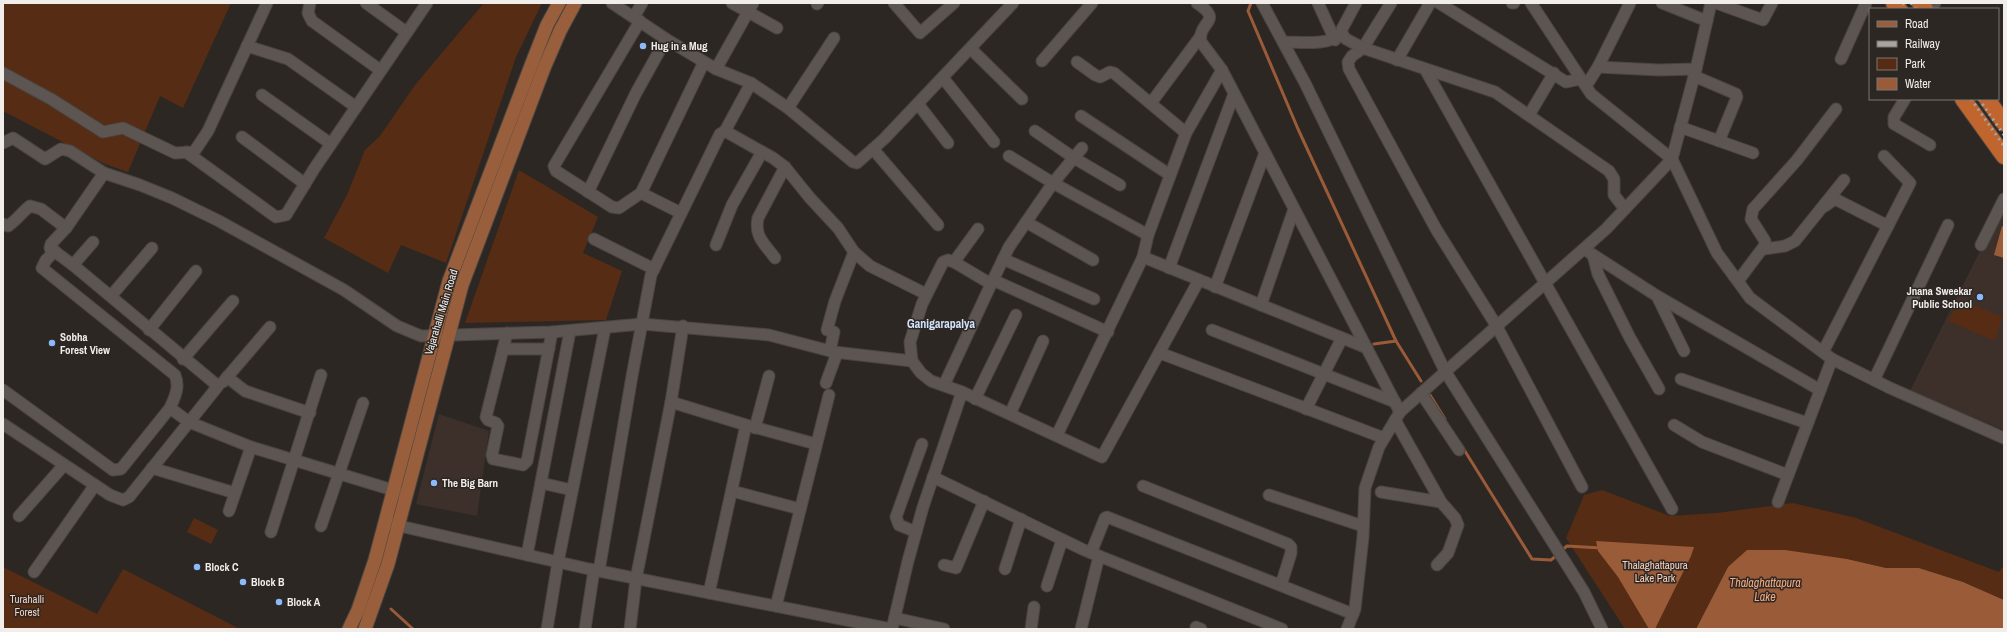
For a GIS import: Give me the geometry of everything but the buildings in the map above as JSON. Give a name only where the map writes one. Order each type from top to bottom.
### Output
[{"type":"highway","points":[[1964,100],[2004,156]]},
{"type":"highway","points":[[1988,100],[2004,123]]},
{"type":"main road","name":"Vajarahalli Main Road","points":[[349,629],[358,610],[366,587],[448,281],[547,25],[559,3]]},
{"type":"main road","name":"Vajarahalli Main Road","points":[[365,629],[380,591],[462,285],[560,31],[575,3]]},
{"type":"street","points":[[3,72],[51,99],[103,132],[123,128],[175,153],[194,152],[200,144],[267,3]]},
{"type":"street","points":[[310,3],[308,13],[312,21],[380,70]]},
{"type":"street","points":[[366,3],[406,32]]},
{"type":"street","points":[[186,152],[276,217],[286,215],[380,70],[427,3]]},
{"type":"street","points":[[612,3],[666,39],[716,69],[751,83],[788,108],[853,162],[858,163],[918,104],[1013,3]]},
{"type":"street","points":[[642,3],[637,19],[554,166],[556,171],[612,207],[619,208],[642,193],[704,62]]},
{"type":"street","points":[[732,3],[750,7],[777,28]]},
{"type":"street","points":[[894,3],[920,33],[954,3]]},
{"type":"street","points":[[1042,62],[1092,3]]},
{"type":"street","points":[[1151,103],[1200,37],[1210,18],[1208,10],[1197,3]]},
{"type":"street","points":[[1262,3],[1305,83],[1445,371],[1584,592],[1602,629]]},
{"type":"street","points":[[1318,3],[1339,37]]},
{"type":"street","points":[[1339,37],[1356,3]]},
{"type":"street","points":[[1391,3],[1363,48],[1352,56],[1348,62],[1349,68],[1436,230],[1496,325],[1582,487]]},
{"type":"street","points":[[1397,60],[1430,3]]},
{"type":"street","points":[[1439,3],[1554,73],[1566,82],[1584,83]]},
{"type":"street","points":[[1584,83],[1598,67],[1630,3]]},
{"type":"street","points":[[1662,3],[1707,21]]},
{"type":"street","points":[[1348,629],[1355,609],[1365,488],[1379,447],[1396,411],[1421,393],[1496,325],[1546,284],[1589,252],[1625,208],[1672,159],[1695,72],[1711,3]]},
{"type":"street","points":[[1716,3],[1763,20],[1772,3]]},
{"type":"street","points":[[1841,59],[1866,3]]},
{"type":"street","points":[[1536,5],[1591,94],[1672,159],[1717,253],[1750,298],[1832,359],[1874,380],[2004,438]]},
{"type":"street","points":[[716,69],[750,7]]},
{"type":"street","points":[[1200,37],[1201,42],[1222,70],[1367,348],[1441,502],[1455,518],[1458,525],[1448,553],[1437,564]]},
{"type":"street","points":[[1283,42],[1318,42],[1339,37],[1346,38],[1363,48],[1495,92],[1609,171],[1614,179],[1614,195],[1625,208]]},
{"type":"street","points":[[788,108],[834,38]]},
{"type":"street","points":[[588,192],[636,93],[666,39]]},
{"type":"street","points":[[247,46],[288,59],[356,107]]},
{"type":"street","points":[[970,49],[1022,99]]},
{"type":"street","points":[[1077,62],[1100,77],[1110,72],[1114,74],[1186,133]]},
{"type":"street","points":[[1598,67],[1695,72],[1736,94],[1737,97],[1718,141]]},
{"type":"street","points":[[1426,69],[1672,509]]},
{"type":"street","points":[[1057,435],[1143,257],[1148,235],[1186,133],[1222,70]]},
{"type":"street","points":[[1529,115],[1554,73]]},
{"type":"street","points":[[943,78],[994,142]]},
{"type":"street","points":[[585,629],[651,276],[720,134],[725,131],[751,83]]},
{"type":"street","points":[[1169,268],[1234,94]]},
{"type":"street","points":[[262,95],[331,144]]},
{"type":"street","points":[[1904,100],[1894,117],[1894,124],[1930,145]]},
{"type":"street","points":[[918,104],[948,143]]},
{"type":"street","points":[[1738,281],[1764,250],[1765,241],[1751,219],[1753,209],[1797,160],[1836,109]]},
{"type":"street","points":[[1081,116],[1170,175]]},
{"type":"street","points":[[1680,127],[1753,153]]},
{"type":"street","points":[[725,131],[785,167],[810,198],[838,228],[854,252],[870,266],[926,294]]},
{"type":"street","points":[[1035,131],[1074,158],[1120,184]]},
{"type":"street","points":[[242,137],[305,184]]},
{"type":"street","points":[[3,143],[12,138],[45,159],[61,149],[70,151],[104,174],[166,195],[219,221],[344,290],[397,326],[421,336],[552,332],[642,324],[683,326],[769,335],[834,352],[912,361]]},
{"type":"street","points":[[873,148],[938,226]]},
{"type":"street","points":[[944,385],[1008,247],[1054,183],[1082,148]]},
{"type":"street","points":[[716,245],[732,205],[762,152]]},
{"type":"street","points":[[1215,287],[1264,152]]},
{"type":"street","points":[[1009,156],[1054,183],[1148,235]]},
{"type":"street","points":[[1823,352],[1910,183],[1884,156]]},
{"type":"street","points":[[775,258],[757,234],[756,226],[758,218],[785,167]]},
{"type":"street","points":[[104,174],[66,228],[51,244],[50,248],[111,296],[149,330],[218,386]]},
{"type":"street","points":[[1764,250],[1790,244],[1795,240],[1844,180]]},
{"type":"street","points":[[642,193],[681,213]]},
{"type":"street","points":[[1821,209],[1835,199],[1888,226]]},
{"type":"street","points":[[1981,245],[2004,199]]},
{"type":"street","points":[[3,224],[8,226],[16,220],[22,211],[30,206],[40,209],[66,228]]},
{"type":"street","points":[[1261,305],[1294,209]]},
{"type":"street","points":[[1026,222],[1093,260]]},
{"type":"street","points":[[1874,380],[1948,225]]},
{"type":"street","points":[[954,262],[978,229]]},
{"type":"street","points":[[594,239],[654,269]]},
{"type":"street","points":[[73,265],[93,242]]},
{"type":"street","points":[[111,296],[152,248]]},
{"type":"street","points":[[3,390],[112,470],[121,469],[170,408],[177,387],[175,375],[43,269],[43,264],[55,251]]},
{"type":"street","points":[[826,383],[834,352],[834,332],[827,330],[835,301],[854,252]]},
{"type":"street","points":[[1589,252],[1658,296],[1820,390]]},
{"type":"street","points":[[1589,252],[1598,274],[1630,338],[1659,389]]},
{"type":"street","points":[[1143,257],[1367,348]]},
{"type":"street","points":[[1003,259],[1094,299]]},
{"type":"street","points":[[1108,332],[992,282],[948,260],[943,262],[926,294],[910,342],[912,361],[921,373],[931,381],[962,392],[1057,435],[1099,456],[1105,455],[1199,280]]},
{"type":"street","points":[[149,330],[196,271]]},
{"type":"street","points":[[1658,296],[1684,351]]},
{"type":"street","points":[[183,358],[233,301]]},
{"type":"street","points":[[975,399],[1016,315]]},
{"type":"street","points":[[630,629],[636,579],[671,402],[683,326]]},
{"type":"street","points":[[3,424],[95,485],[123,500],[129,497],[190,422],[210,394],[227,377],[270,327]]},
{"type":"street","points":[[547,629],[558,562],[605,328]]},
{"type":"street","points":[[1212,330],[1324,374],[1396,411]]},
{"type":"street","points":[[527,555],[570,331]]},
{"type":"street","points":[[507,333],[486,417],[498,426],[492,457],[495,460],[523,465],[527,461],[552,332]]},
{"type":"street","points":[[1306,409],[1342,338]]},
{"type":"street","points":[[1010,414],[1043,341]]},
{"type":"street","points":[[503,349],[549,348]]},
{"type":"street","points":[[1160,353],[1384,438]]},
{"type":"street","points":[[1778,502],[1832,359]]},
{"type":"street","points":[[271,532],[292,461],[310,413],[321,375]]},
{"type":"street","points":[[709,593],[732,491],[751,426],[769,376]]},
{"type":"street","points":[[227,377],[245,391],[310,413]]},
{"type":"street","points":[[1681,379],[1807,423]]},
{"type":"street","points":[[384,522],[596,571],[892,629],[916,532],[962,392]]},
{"type":"street","points":[[1421,393],[1459,450]]},
{"type":"street","points":[[776,606],[829,395]]},
{"type":"street","points":[[671,402],[816,444]]},
{"type":"street","points":[[321,526],[363,403]]},
{"type":"street","points":[[170,408],[190,422],[251,447],[338,475],[406,494]]},
{"type":"street","points":[[1674,425],[1702,442],[1788,475]]},
{"type":"street","points":[[916,532],[899,525],[896,517],[922,444]]},
{"type":"street","points":[[229,511],[251,447]]},
{"type":"street","points":[[19,516],[64,464]]},
{"type":"street","points":[[152,468],[235,493]]},
{"type":"street","points":[[933,477],[1062,540],[1282,629]]},
{"type":"street","points":[[541,483],[572,490]]},
{"type":"street","points":[[34,572],[95,485]]},
{"type":"street","points":[[1143,486],[1288,544],[1291,547],[1291,553],[1281,585]]},
{"type":"street","points":[[732,491],[800,509]]},
{"type":"street","points":[[1380,492],[1441,502]]},
{"type":"street","points":[[1269,495],[1363,526]]},
{"type":"street","points":[[944,564],[956,568],[984,501]]},
{"type":"street","points":[[1081,629],[1095,554],[1105,518],[1107,517],[1353,614]]},
{"type":"street","points":[[1005,569],[1021,519]]},
{"type":"street","points":[[1047,586],[1062,540]]},
{"type":"street","points":[[1031,629],[1034,607]]},
{"type":"street","points":[[895,618],[944,629]]},
{"type":"shaded area","name":"Jnana Sweekar Public School","points":[[2004,203],[2004,430],[1910,391]]},
{"type":"shaded area","points":[[439,414],[489,431],[477,516],[416,504]]},
{"type":"green space","points":[[3,3],[231,3],[183,108],[160,96],[128,172],[105,164],[3,111]]},
{"type":"green space","points":[[484,3],[542,3],[516,57],[446,263],[401,245],[388,273],[324,238],[347,195],[365,150],[380,136],[415,85]]},
{"type":"green space","points":[[519,170],[598,217],[583,253],[622,271],[606,320],[465,323]]},
{"type":"green space","points":[[1960,299],[2002,317],[1995,341],[1948,321]]},
{"type":"green space","name":"Thalaghattapura Lake Park","points":[[1602,490],[1670,516],[1717,513],[1793,503],[1856,518],[1999,572],[2004,565],[2004,600],[1963,582],[1919,568],[1886,568],[1847,559],[1728,567],[1696,629],[1625,629],[1566,538],[1584,495]]},
{"type":"green space","points":[[194,518],[218,530],[211,544],[187,532]]},
{"type":"green space","name":"Turahalli Forest","points":[[3,567],[97,614],[123,569],[240,629],[3,629]]},
{"type":"water","points":[[2002,226],[2004,227],[2004,258],[1994,255]]},
{"type":"water","points":[[1596,541],[1694,547],[1655,629],[1649,629],[1618,577],[1598,551]]},
{"type":"water","name":"Thalaghattapura Lake","points":[[1747,550],[1785,550],[1847,559],[1886,568],[1919,568],[1963,582],[2004,600],[2004,629],[1696,629],[1728,567]]},
{"type":"waterway","points":[[1251,3],[1248,11],[1298,129],[1396,341],[1421,381]]},
{"type":"waterway","points":[[1374,344],[1396,341]]},
{"type":"waterway","points":[[1430,395],[1445,419]]},
{"type":"waterway","points":[[1463,448],[1532,559],[1551,560],[1557,555]]},
{"type":"waterway","points":[[1561,551],[1567,546],[1601,548]]},
{"type":"waterway","points":[[391,609],[413,629]]},
{"type":"railway","points":[[1903,3],[1906,8]]},
{"type":"railway","points":[[1911,3],[1915,8]]},
{"type":"railway","points":[[1972,100],[2004,146]]},
{"type":"railway","points":[[1980,100],[2004,135]]},
{"type":"place","name":"Hug in a Mug","points":[[643,46]]},
{"type":"place","name":"Jnana Sweekar Public School","points":[[1980,297]]},
{"type":"place","name":"Sobha Forest View","points":[[52,343]]},
{"type":"place","name":"The Big Barn","points":[[434,483]]},
{"type":"place","name":"Block C","points":[[197,567]]},
{"type":"place","name":"Block B","points":[[243,582]]},
{"type":"place","name":"Block A","points":[[279,602]]},
{"type":"district","name":"Ganigarapalya","points":[[941,324]]}]
